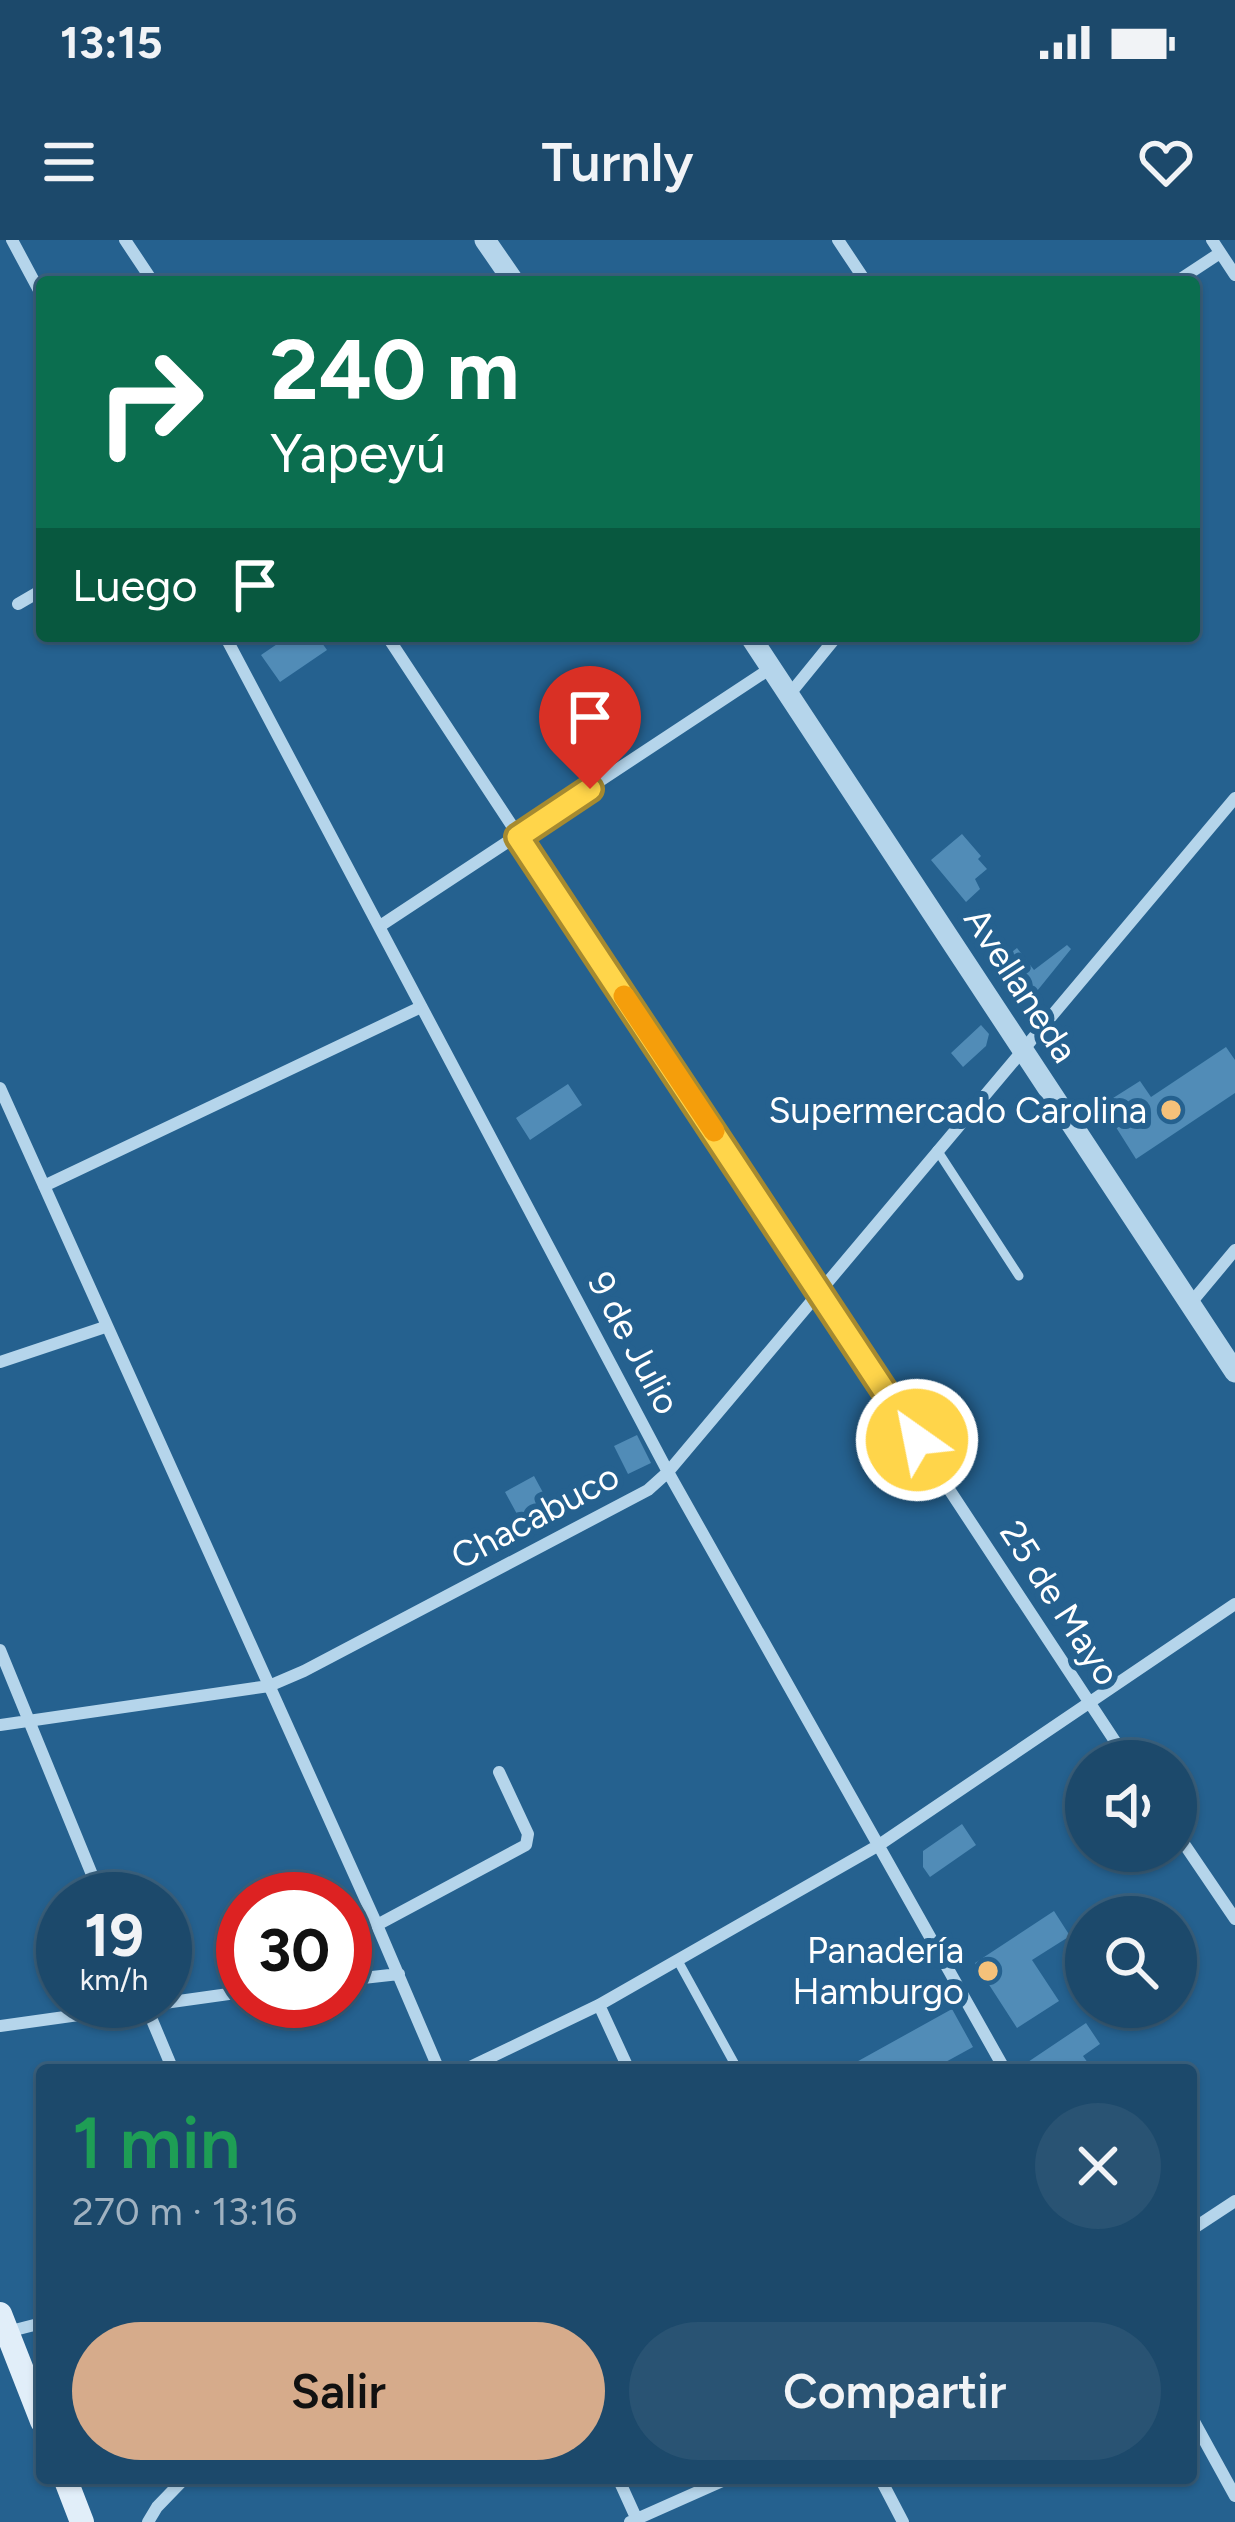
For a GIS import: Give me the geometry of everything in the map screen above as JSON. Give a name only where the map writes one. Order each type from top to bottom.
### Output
[{"type":"main road","points":[[2,2327],[36,2407]]},
{"type":"main road","points":[[66,2484],[82,2522]]},
{"type":"street","points":[[12,240],[36,285]]},
{"type":"street","points":[[125,240],[149,276]]},
{"type":"street","points":[[485,240],[510,276]]},
{"type":"street","points":[[838,240],[862,276]]},
{"type":"street","points":[[1212,240],[1235,275]]},
{"type":"street","points":[[1185,276],[1220,253]]},
{"type":"street","points":[[18,604],[36,594]]},
{"type":"street","name":"9 de Julio","points":[[228,642],[668,1472],[1002,2064]]},
{"type":"street","name":"25 de Mayo","points":[[391,642],[1114,1740]]},
{"type":"street","name":"Avellaneda","points":[[754,642],[1235,1372]]},
{"type":"street","points":[[789,695],[832,642]]},
{"type":"street","points":[[380,926],[771,668]]},
{"type":"street","name":"Chacabuco","points":[[0,1725],[269,1686],[648,1490],[668,1472],[1235,798]]},
{"type":"street","points":[[44,1186],[421,1006]]},
{"type":"street","points":[[0,1088],[436,2064]]},
{"type":"street","points":[[1190,1304],[1235,1250]]},
{"type":"street","points":[[0,1362],[106,1327]]},
{"type":"street","points":[[477,2064],[599,2006],[878,1844],[1235,1604]]},
{"type":"street","points":[[0,1650],[91,1872]]},
{"type":"street","points":[[377,1924],[526,1844],[527,1834],[499,1772]]},
{"type":"street","points":[[1197,1863],[1235,1918]]},
{"type":"street","points":[[372,1977],[399,1974]]},
{"type":"street","points":[[599,2006],[626,2064]]},
{"type":"street","points":[[0,2026],[36,2020]]},
{"type":"street","points":[[155,2028],[170,2064]]},
{"type":"street","points":[[1197,2226],[1235,2201]]},
{"type":"street","points":[[2,2327],[36,2324]]},
{"type":"street","points":[[1197,2427],[1235,2496]]},
{"type":"street","points":[[148,2522],[180,2484]]},
{"type":"street","points":[[620,2484],[635,2521],[716,2484]]},
{"type":"street","points":[[883,2484],[903,2522]]},
{"type":"lane","points":[[937,1150],[1019,1276]]},
{"type":"lane","points":[[678,1960],[735,2064]]},
{"type":"building","points":[[280,642],[321,642],[327,650],[280,682],[261,655]]},
{"type":"building","points":[[962,834],[987,869],[975,879],[980,889],[966,902],[931,860]]},
{"type":"building","points":[[1067,945],[1071,949],[1037,991],[1027,989],[1004,958],[1017,948],[1034,970]]},
{"type":"building","points":[[981,1025],[989,1034],[986,1046],[963,1067],[951,1053]]},
{"type":"building","name":"Supermercado Carolina","points":[[1226,1047],[1235,1060],[1235,1093],[1136,1159],[1102,1105],[1140,1081],[1151,1097]]},
{"type":"building","points":[[568,1084],[582,1105],[530,1140],[516,1118]]},
{"type":"building","points":[[637,1435],[651,1463],[628,1474],[614,1446]]},
{"type":"building","points":[[534,1476],[553,1511],[524,1527],[505,1492]]},
{"type":"building","points":[[962,1824],[976,1845],[930,1877],[923,1867],[923,1851]]},
{"type":"building","points":[[1054,1911],[1065,1928],[1065,1939],[1032,1960],[1059,2001],[1017,2028],[975,1963]]},
{"type":"building","points":[[952,2009],[973,2047],[942,2064],[853,2064]]},
{"type":"building","points":[[1079,2028],[1089,2028],[1100,2044],[1083,2056],[1089,2064],[1025,2064]]},
{"type":"slow traffic","points":[[624,996],[714,1131]]},
{"type":"place","name":"Supermercado Carolina","points":[[1171,1110]]},
{"type":"place","name":"Panadería Hamburgo","points":[[988,1971]]},
{"type":"route","points":[[590,789],[518,837],[917,1440]]}]
